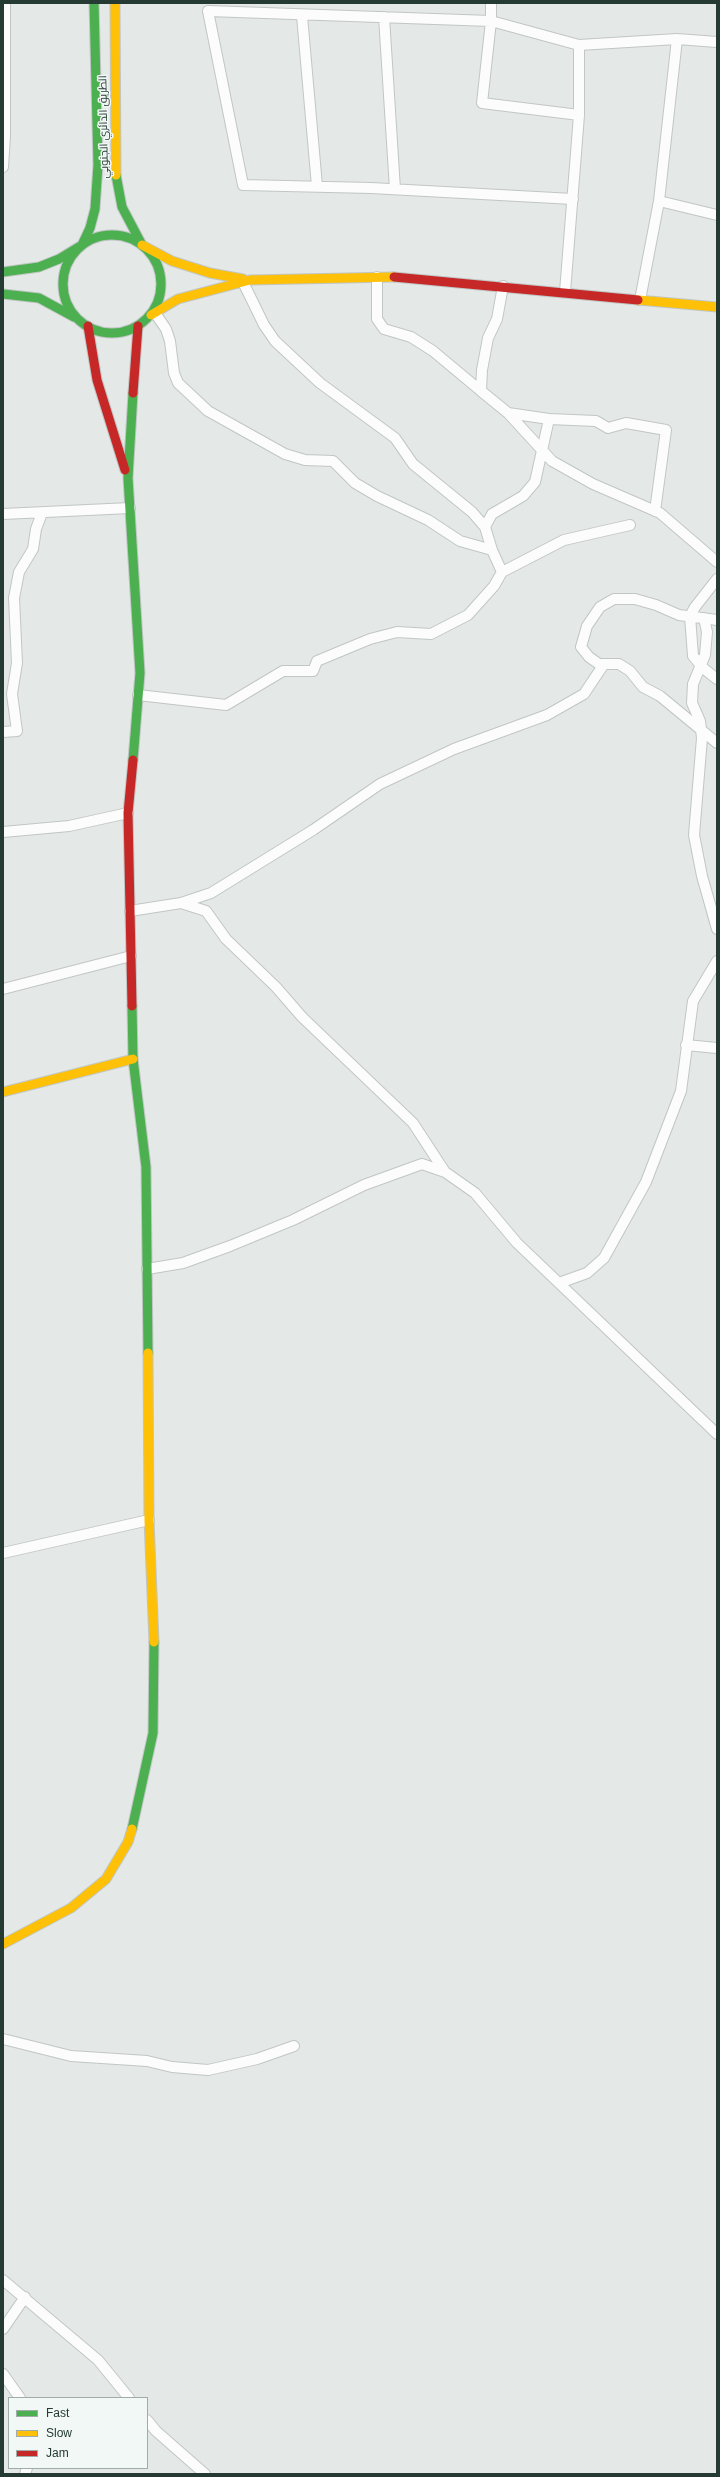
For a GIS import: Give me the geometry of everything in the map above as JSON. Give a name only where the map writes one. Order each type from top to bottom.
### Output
[{"type":"street","points":[[3,167],[5,136],[5,3]]},
{"type":"street","name":"الطريق الدائري الجنوبي","points":[[82,245],[95,209],[97,187],[94,3]]},
{"type":"street","name":"الطريق الدائري الجنوبي","points":[[115,3],[115,163],[117,186],[122,207],[130,225],[142,245]]},
{"type":"street","points":[[491,3],[491,21],[482,103],[579,115]]},
{"type":"street","points":[[573,199],[395,189],[243,185],[207,7],[302,16],[491,21],[579,45],[677,39],[717,42]]},
{"type":"street","points":[[302,16],[317,186]]},
{"type":"street","points":[[384,17],[395,189]]},
{"type":"street","points":[[640,300],[659,201],[677,39]]},
{"type":"street","points":[[565,292],[579,115],[579,45]]},
{"type":"street","points":[[659,201],[717,215]]},
{"type":"street","points":[[3,272],[39,267],[96,238],[112,235],[128,237],[172,260],[210,273],[246,281]]},
{"type":"street","points":[[78,320],[68,306],[64,290],[64,274],[71,258],[82,245]]},
{"type":"street","points":[[142,245],[153,256],[160,270],[162,286],[153,314]]},
{"type":"street","points":[[3,294],[39,298],[59,307],[88,326],[107,333],[123,332],[138,326],[153,314],[178,299],[213,288],[246,281],[377,277],[502,286],[717,307]]},
{"type":"street","points":[[377,277],[377,319],[384,329],[411,337],[433,351],[508,413],[552,461],[577,475],[655,511],[689,536],[717,562]]},
{"type":"street","points":[[246,281],[264,325],[275,341],[320,384],[395,438],[413,464],[472,512],[485,527],[492,550],[502,572]]},
{"type":"street","points":[[481,391],[482,370],[487,345],[497,319],[502,286]]},
{"type":"street","points":[[153,314],[166,329],[170,341],[174,373],[178,383],[208,411],[285,454],[305,460],[333,461],[355,483],[377,496],[428,520],[460,541],[492,550]]},
{"type":"street","points":[[88,326],[97,380],[128,478]]},
{"type":"street","points":[[3,1944],[71,1908],[106,1879],[128,1842],[140,1800],[153,1734],[154,1651],[149,1520],[146,1167],[133,1059],[128,813],[140,673],[128,478],[135,348],[138,326]]},
{"type":"street","points":[[508,413],[549,419],[596,421],[608,428],[626,424],[666,430],[655,511]]},
{"type":"street","points":[[485,527],[492,514],[523,496],[535,482],[549,419]]},
{"type":"street","points":[[3,514],[130,508]]},
{"type":"street","points":[[3,732],[17,731],[12,694],[17,663],[14,598],[19,572],[33,549],[36,529],[42,513]]},
{"type":"street","points":[[138,695],[226,704],[283,672],[313,671],[317,661],[370,639],[397,632],[431,634],[468,615],[494,586],[502,572],[564,540],[630,524]]},
{"type":"street","points":[[717,579],[695,607],[690,616],[693,656],[701,666],[717,679]]},
{"type":"street","points":[[717,620],[679,615],[656,605],[635,599],[614,599],[600,606],[587,626],[582,640],[582,647],[589,657],[599,664],[619,664],[630,671],[643,687],[660,696],[717,743]]},
{"type":"street","points":[[704,618],[706,632],[705,655],[693,684],[692,703],[701,729],[702,738],[694,836],[702,876],[717,929]]},
{"type":"street","points":[[130,911],[181,903],[211,892],[313,830],[380,784],[454,749],[547,715],[584,694],[604,664]]},
{"type":"street","points":[[3,832],[69,826],[128,813]]},
{"type":"street","points":[[181,903],[206,911],[226,939],[276,987],[302,1017],[413,1123],[444,1172]]},
{"type":"street","points":[[3,989],[131,956]]},
{"type":"street","points":[[559,1283],[587,1273],[604,1258],[626,1221],[646,1182],[681,1091],[693,1001],[717,961]]},
{"type":"street","points":[[686,1045],[717,1048]]},
{"type":"street","points":[[3,1092],[133,1059]]},
{"type":"street","points":[[147,1269],[182,1263],[230,1246],[293,1220],[364,1185],[422,1164],[444,1172],[475,1193],[517,1243],[717,1434]]},
{"type":"street","points":[[3,1553],[149,1520]]},
{"type":"street","points":[[3,2039],[71,2056],[147,2061],[172,2067],[208,2070],[257,2059],[294,2046]]},
{"type":"street","points":[[3,2280],[98,2360],[128,2397]]},
{"type":"street","points":[[3,2329],[25,2297]]},
{"type":"street","points":[[3,2374],[19,2397]]},
{"type":"street","points":[[148,2421],[156,2431],[205,2474]]},
{"type":"traffic: fast","points":[[3,272],[39,267],[59,259],[82,245],[90,228],[95,209],[98,165],[94,3]]},
{"type":"traffic: fast","points":[[116,175],[122,207],[141,243]]},
{"type":"traffic: fast","points":[[112,235],[131,239],[147,249],[157,265],[161,284],[157,303],[147,319],[131,329],[112,333],[93,329],[77,319],[67,303],[63,284],[67,265],[77,249],[93,239],[112,235]]},
{"type":"traffic: fast","points":[[3,294],[39,298],[74,317]]},
{"type":"traffic: fast","points":[[133,393],[128,478],[140,673],[133,760]]},
{"type":"traffic: fast","points":[[132,1006],[133,1059],[146,1167],[148,1353]]},
{"type":"traffic: fast","points":[[132,1829],[153,1733],[154,1642]]},
{"type":"traffic: slow","points":[[115,3],[116,175]]},
{"type":"traffic: slow","points":[[142,245],[172,261],[210,273],[243,279]]},
{"type":"traffic: slow","points":[[151,315],[178,299],[250,280],[394,277]]},
{"type":"traffic: slow","points":[[638,300],[717,307]]},
{"type":"traffic: slow","points":[[3,1092],[133,1059]]},
{"type":"traffic: slow","points":[[148,1353],[149,1520],[154,1642]]},
{"type":"traffic: slow","points":[[3,1944],[71,1908],[106,1879],[128,1842],[132,1829]]},
{"type":"traffic: jam","points":[[394,277],[638,300]]},
{"type":"traffic: jam","points":[[88,326],[97,380],[125,470]]},
{"type":"traffic: jam","points":[[133,393],[138,326]]},
{"type":"traffic: jam","points":[[132,1006],[128,813],[133,760]]}]
